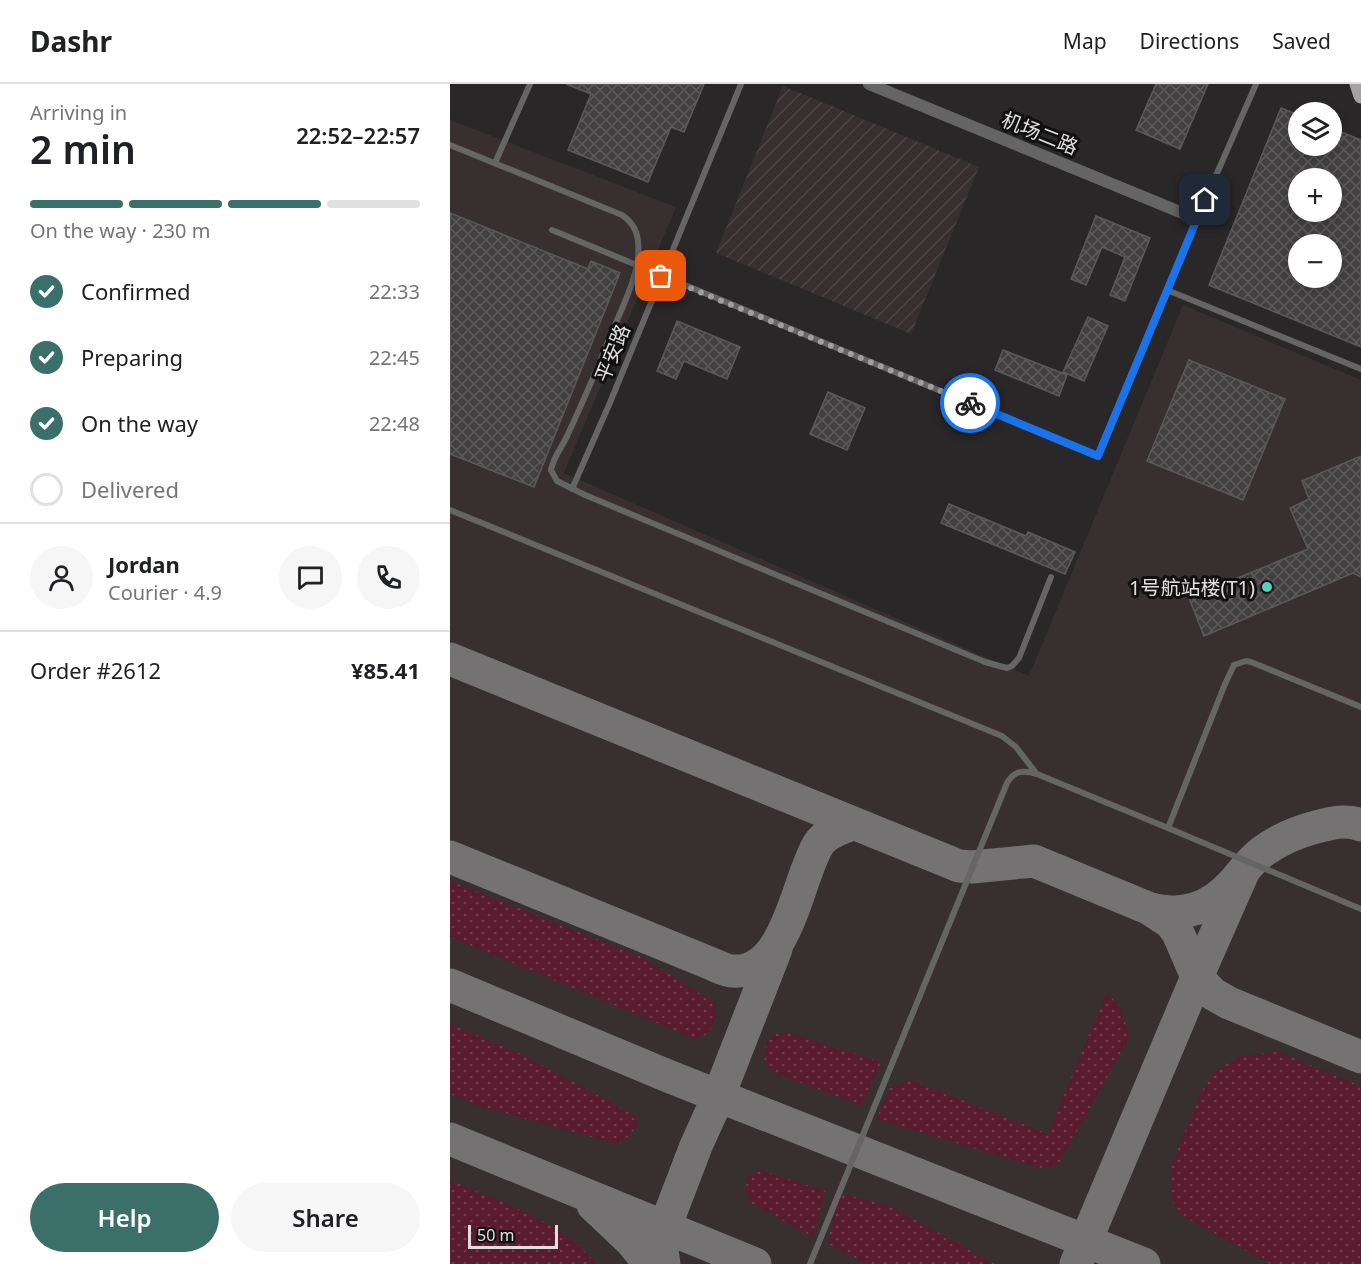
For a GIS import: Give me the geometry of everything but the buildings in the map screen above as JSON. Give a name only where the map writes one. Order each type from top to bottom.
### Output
[{"type":"main road","points":[[1357,84],[1361,96]]},
{"type":"street","name":"机场二路","points":[[869,84],[1197,219]]},
{"type":"lane","points":[[495,163],[530,84]]},
{"type":"lane","name":"平安路","points":[[572,489],[741,84]]},
{"type":"lane","points":[[552,230],[1098,456],[1256,84]]},
{"type":"lane","points":[[450,145],[628,219],[639,242],[637,265],[629,292],[584,401],[551,467],[556,481],[1002,667],[1012,666],[1020,658],[1051,577]]},
{"type":"lane","points":[[1167,290],[1361,369]]},
{"type":"lane","points":[[450,510],[1002,736],[1016,747],[1037,774]]},
{"type":"lane","points":[[1168,828],[1234,665],[1246,661],[1251,662],[1361,707]]},
{"type":"lane","points":[[810,1264],[1012,775],[1026,771],[1037,774],[1361,909]]},
{"type":"shaded area","points":[[783,86],[979,167],[911,334],[716,253]]},
{"type":"shaded area","points":[[450,120],[676,207],[564,473],[1029,676],[1183,305],[1361,380],[1361,1264],[450,1264]]},
{"type":"shaded area","points":[[450,881],[644,958],[716,1004],[716,1017],[708,1034],[696,1039],[450,937]]},
{"type":"shaded area","points":[[1106,994],[1119,1007],[1129,1038],[1058,1165],[1040,1168],[876,1119],[891,1087],[911,1080],[1048,1134]]},
{"type":"shaded area","points":[[450,1024],[523,1055],[636,1116],[637,1126],[627,1138],[618,1144],[475,1105],[450,1094]]},
{"type":"shaded area","points":[[778,1033],[790,1033],[881,1062],[862,1106],[770,1071],[764,1057],[767,1041]]},
{"type":"shaded area","points":[[1278,1052],[1361,1086],[1361,1264],[1270,1264],[1179,1214],[1171,1197],[1172,1165],[1200,1094],[1214,1072],[1240,1056]]},
{"type":"shaded area","points":[[760,1170],[825,1191],[813,1237],[751,1203],[746,1191],[747,1177]]},
{"type":"shaded area","points":[[450,1180],[548,1224],[582,1249],[596,1264],[450,1264]]},
{"type":"shaded area","points":[[840,1193],[890,1206],[995,1264],[866,1264],[827,1243]]},
{"type":"taxiway","points":[[450,659],[959,866],[972,867],[1034,861],[1148,908],[1171,923],[1178,933],[1197,977],[1213,994],[1229,1003],[1361,1057]]},
{"type":"taxiway","points":[[1148,908],[1172,912],[1195,909],[1225,891],[1258,855],[1281,840],[1302,831],[1333,823],[1350,822],[1361,825]]},
{"type":"taxiway","points":[[450,857],[722,969],[733,971],[751,968],[766,958],[788,923],[818,845],[829,834],[853,824]]},
{"type":"taxiway","points":[[1076,1264],[1244,870]]},
{"type":"taxiway","points":[[664,1264],[662,1251],[665,1227],[776,949]]},
{"type":"taxiway","points":[[450,985],[668,1076],[1144,1264]]},
{"type":"taxiway","points":[[450,1139],[755,1264]]},
{"type":"taxiway","points":[[593,1205],[631,1241],[650,1264]]},
{"type":"way so far","points":[[661,276],[970,403]]},
{"type":"place","name":"1号航站楼(T1)","points":[[1267,587]]},
{"type":"route","points":[[970,403],[1098,456],[1205,200]]}]
